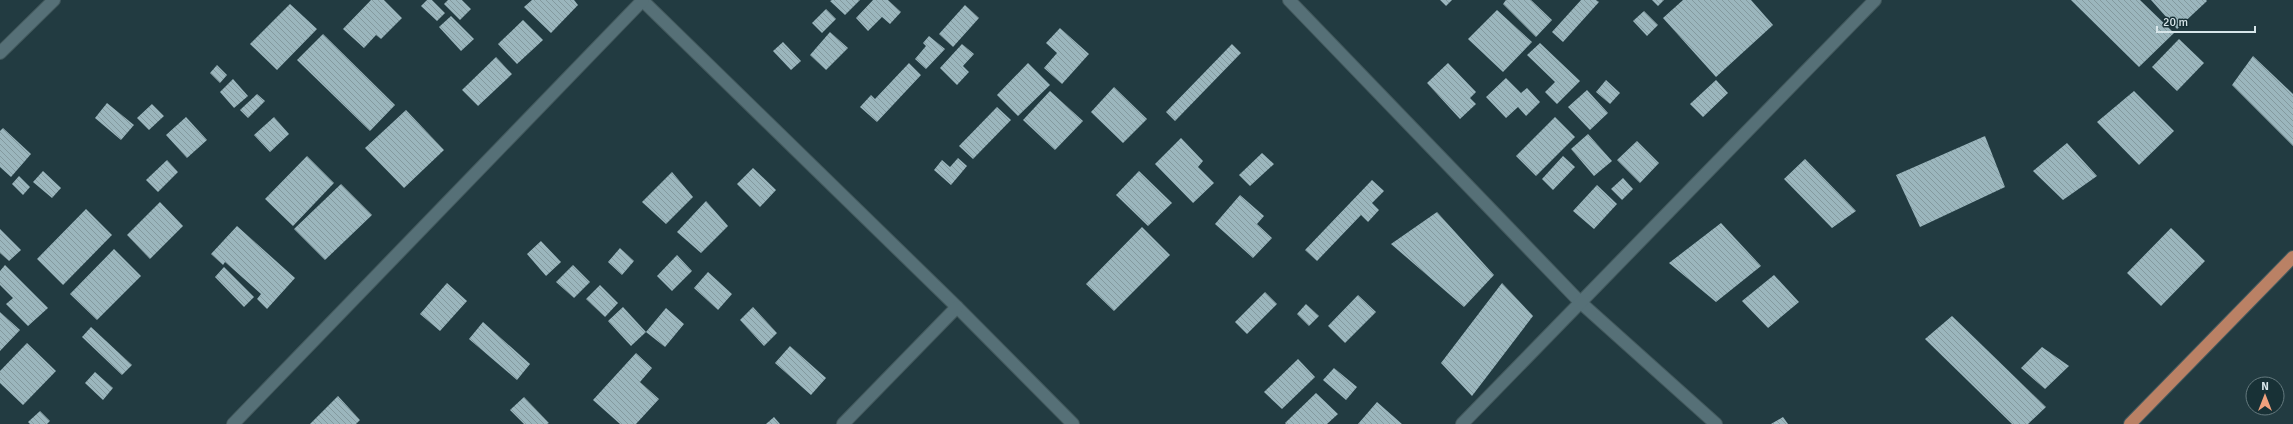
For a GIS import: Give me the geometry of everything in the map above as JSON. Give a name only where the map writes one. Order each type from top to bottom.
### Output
[{"type":"main road","points":[[2130,424],[2293,257]]},
{"type":"street","points":[[0,53],[54,0]]},
{"type":"street","points":[[233,424],[643,0],[957,307],[1073,424]]},
{"type":"street","points":[[1289,0],[1580,302],[1716,424]]},
{"type":"street","points":[[1462,424],[1875,0]]},
{"type":"street","points":[[843,424],[957,307]]},
{"type":"building","points":[[371,0],[384,0],[402,18],[381,39],[376,35],[364,48],[343,29]]},
{"type":"building","points":[[427,0],[432,0],[445,13],[437,21],[421,6]]},
{"type":"building","points":[[448,0],[462,0],[471,9],[460,20],[444,4]]},
{"type":"building","points":[[532,0],[574,0],[578,5],[551,33],[524,7]]},
{"type":"building","points":[[860,0],[845,15],[830,1]]},
{"type":"building","points":[[873,0],[888,0],[901,12],[890,24],[882,17],[868,31],[856,18]]},
{"type":"building","points":[[1440,0],[1452,0],[1446,6]]},
{"type":"building","points":[[1506,0],[1531,0],[1552,20],[1536,37],[1503,4]]},
{"type":"building","points":[[1581,0],[1596,0],[1599,2],[1563,42],[1552,32]]},
{"type":"building","points":[[1652,0],[1664,0],[1658,6]]},
{"type":"building","points":[[1683,0],[1751,0],[1773,25],[1716,77],[1663,18]]},
{"type":"building","points":[[2071,0],[2140,0],[2174,33],[2139,67]]},
{"type":"building","points":[[2151,0],[2206,0],[2207,1],[2177,29]]},
{"type":"building","points":[[290,4],[317,29],[277,70],[250,44]]},
{"type":"building","points":[[965,5],[979,18],[953,47],[939,34]]},
{"type":"building","points":[[826,9],[836,19],[822,33],[812,23]]},
{"type":"building","points":[[1497,10],[1532,42],[1503,72],[1468,39]]},
{"type":"building","points":[[1644,11],[1658,25],[1647,36],[1633,21]]},
{"type":"building","points":[[451,16],[474,39],[461,51],[439,27]]},
{"type":"building","points":[[523,20],[543,40],[517,64],[498,44]]},
{"type":"building","points":[[1060,28],[1089,54],[1062,84],[1044,68],[1057,53],[1046,43]]},
{"type":"building","points":[[830,32],[848,48],[826,70],[810,55]]},
{"type":"building","points":[[323,34],[395,105],[370,131],[297,60]]},
{"type":"building","points":[[929,36],[945,49],[926,69],[915,59],[926,46],[923,43]]},
{"type":"building","points":[[2179,39],[2204,63],[2177,91],[2152,67]]},
{"type":"building","points":[[783,42],[801,61],[791,70],[773,51]]},
{"type":"building","points":[[1540,43],[1580,81],[1557,104],[1545,92],[1555,82],[1527,55]]},
{"type":"building","points":[[962,44],[974,54],[963,66],[969,72],[957,85],[940,68]]},
{"type":"building","points":[[1232,44],[1241,53],[1175,121],[1166,112]]},
{"type":"building","points":[[2253,56],[2293,94],[2293,146],[2232,85]]},
{"type":"building","points":[[496,57],[512,74],[478,106],[462,90]]},
{"type":"building","points":[[909,63],[921,75],[877,122],[860,107],[871,95],[875,99]]},
{"type":"building","points":[[1028,63],[1050,85],[1018,116],[997,95]]},
{"type":"building","points":[[1448,63],[1476,92],[1470,98],[1476,104],[1460,119],[1427,83]]},
{"type":"building","points":[[217,65],[227,75],[220,83],[210,73]]},
{"type":"building","points":[[1506,78],[1521,93],[1527,88],[1540,102],[1526,116],[1518,107],[1506,118],[1486,97]]},
{"type":"building","points":[[233,79],[248,96],[234,108],[220,92]]},
{"type":"building","points":[[1606,80],[1620,93],[1610,104],[1596,92]]},
{"type":"building","points":[[1716,80],[1728,93],[1703,117],[1690,104]]},
{"type":"building","points":[[1114,87],[1147,119],[1123,143],[1091,112]]},
{"type":"building","points":[[1587,90],[1608,113],[1590,130],[1568,107]]},
{"type":"building","points":[[1050,91],[1083,121],[1055,150],[1023,120]]},
{"type":"building","points":[[2134,91],[2174,131],[2139,165],[2097,122]]},
{"type":"building","points":[[257,94],[265,101],[248,118],[240,110]]},
{"type":"building","points":[[107,103],[134,125],[121,140],[95,118]]},
{"type":"building","points":[[152,104],[164,116],[149,130],[137,118]]},
{"type":"building","points":[[997,107],[1011,120],[973,159],[959,146]]},
{"type":"building","points":[[406,110],[444,150],[404,188],[365,148]]},
{"type":"building","points":[[186,117],[207,140],[187,158],[166,135]]},
{"type":"building","points":[[274,117],[289,134],[270,152],[254,135]]},
{"type":"building","points":[[1555,117],[1575,137],[1536,176],[1516,156]]},
{"type":"building","points":[[3,128],[31,154],[11,177],[0,167],[0,131]]},
{"type":"building","points":[[1588,134],[1612,161],[1594,176],[1571,149]]},
{"type":"building","points":[[1985,136],[2005,187],[1920,227],[1896,175]]},
{"type":"building","points":[[1181,138],[1203,161],[1198,167],[1214,183],[1193,203],[1155,164]]},
{"type":"building","points":[[1637,141],[1659,163],[1640,183],[1617,160]]},
{"type":"building","points":[[2067,143],[2097,176],[2063,200],[2033,171]]},
{"type":"building","points":[[1262,153],[1274,164],[1250,186],[1239,175]]},
{"type":"building","points":[[307,156],[334,183],[293,226],[265,199]]},
{"type":"building","points":[[1563,156],[1575,167],[1553,190],[1542,179]]},
{"type":"building","points":[[958,158],[967,166],[951,185],[934,170],[942,160],[950,167]]},
{"type":"building","points":[[1805,159],[1856,211],[1832,228],[1784,179]]},
{"type":"building","points":[[167,160],[178,172],[158,192],[146,180]]},
{"type":"building","points":[[753,168],[776,190],[760,207],[737,184]]},
{"type":"building","points":[[43,171],[61,188],[52,198],[33,182]]},
{"type":"building","points":[[1139,171],[1172,203],[1148,226],[1116,195]]},
{"type":"building","points":[[672,172],[693,197],[666,224],[642,202]]},
{"type":"building","points":[[19,176],[30,187],[23,195],[12,184]]},
{"type":"building","points":[[1623,178],[1633,189],[1622,200],[1611,189]]},
{"type":"building","points":[[1372,180],[1384,191],[1372,203],[1379,210],[1368,222],[1361,215],[1317,261],[1305,250]]},
{"type":"building","points":[[341,184],[372,215],[325,260],[294,229]]},
{"type":"building","points":[[1597,185],[1617,204],[1594,229],[1573,211]]},
{"type":"building","points":[[1240,195],[1264,216],[1257,224],[1272,238],[1253,258],[1215,224]]},
{"type":"building","points":[[706,201],[728,226],[701,253],[677,232]]},
{"type":"building","points":[[160,202],[183,226],[150,259],[127,235]]},
{"type":"building","points":[[86,209],[112,235],[63,285],[37,259]]},
{"type":"building","points":[[1437,212],[1494,275],[1464,307],[1391,244]]},
{"type":"building","points":[[1721,223],[1761,266],[1716,302],[1669,263]]},
{"type":"building","points":[[237,226],[295,278],[267,309],[257,299],[261,294],[225,262],[223,265],[211,254]]},
{"type":"building","points":[[1142,227],[1170,255],[1114,311],[1086,284]]},
{"type":"building","points":[[2171,228],[2205,261],[2161,306],[2127,273]]},
{"type":"building","points":[[0,229],[21,250],[9,261],[0,253]]},
{"type":"building","points":[[541,241],[561,262],[546,276],[527,254]]},
{"type":"building","points":[[620,248],[634,261],[622,275],[608,262]]},
{"type":"building","points":[[114,249],[141,276],[97,320],[70,294]]},
{"type":"building","points":[[677,255],[692,271],[672,291],[657,276]]},
{"type":"building","points":[[5,265],[48,308],[28,326],[6,304],[13,298],[0,285],[0,271]]},
{"type":"building","points":[[573,265],[590,282],[574,298],[556,282]]},
{"type":"building","points":[[224,267],[254,297],[244,307],[215,277]]},
{"type":"building","points":[[708,272],[732,294],[718,310],[694,288]]},
{"type":"building","points":[[1774,275],[1799,302],[1768,328],[1742,301]]},
{"type":"building","points":[[447,283],[467,301],[440,331],[420,314]]},
{"type":"building","points":[[1502,283],[1533,316],[1472,396],[1441,363]]},
{"type":"building","points":[[600,285],[618,303],[605,317],[586,299]]},
{"type":"building","points":[[1265,292],[1277,304],[1247,334],[1235,322]]},
{"type":"building","points":[[1358,295],[1376,312],[1345,343],[1328,326]]},
{"type":"building","points":[[1306,304],[1319,316],[1309,326],[1297,314]]},
{"type":"building","points":[[623,307],[646,332],[631,346],[608,321]]},
{"type":"building","points":[[753,307],[777,333],[764,346],[740,320]]},
{"type":"building","points":[[666,308],[684,324],[665,347],[646,332]]},
{"type":"building","points":[[0,312],[20,330],[0,351]]},
{"type":"building","points":[[1952,316],[2046,407],[2028,424],[2012,424],[1925,339]]},
{"type":"building","points":[[483,322],[530,364],[517,380],[469,339]]},
{"type":"building","points":[[91,327],[132,365],[122,375],[82,337]]},
{"type":"building","points":[[27,343],[56,371],[23,405],[0,383],[0,371]]},
{"type":"building","points":[[790,346],[826,378],[811,395],[775,363]]},
{"type":"building","points":[[2042,347],[2069,366],[2045,389],[2021,368]]},
{"type":"building","points":[[636,353],[652,368],[640,382],[659,399],[636,424],[620,424],[593,400]]},
{"type":"building","points":[[1298,359],[1315,377],[1282,409],[1264,392]]},
{"type":"building","points":[[1334,368],[1357,387],[1346,400],[1323,380]]},
{"type":"building","points":[[95,372],[113,388],[103,400],[85,383]]},
{"type":"building","points":[[1316,393],[1338,414],[1327,424],[1285,423]]},
{"type":"building","points":[[338,396],[360,420],[356,424],[310,424]]},
{"type":"building","points":[[524,397],[549,423],[524,424],[510,410]]},
{"type":"building","points":[[1377,402],[1402,424],[1358,424]]},
{"type":"building","points":[[40,411],[50,421],[47,424],[30,424],[28,422]]},
{"type":"building","points":[[774,417],[780,424],[766,424]]},
{"type":"building","points":[[1783,417],[1788,424],[1771,424]]}]
